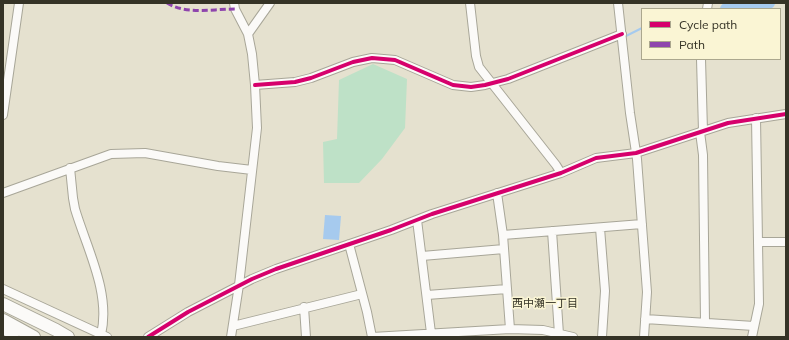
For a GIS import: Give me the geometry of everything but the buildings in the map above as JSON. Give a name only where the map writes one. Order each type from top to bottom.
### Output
[{"type":"highway","points":[[3,304],[68,337]]},
{"type":"highway","points":[[3,320],[34,337]]},
{"type":"street","points":[[3,115],[19,3]]},
{"type":"street","points":[[231,337],[239,285],[257,128],[252,54],[248,34],[234,9],[234,3]]},
{"type":"street","points":[[248,34],[270,3]]},
{"type":"street","points":[[470,3],[476,56],[479,66],[561,172]]},
{"type":"street","points":[[618,3],[636,153],[642,224],[647,292],[644,337]]},
{"type":"street","points":[[255,84],[295,82],[311,78],[353,62],[372,58],[395,60],[439,80],[458,86],[492,84],[622,36]]},
{"type":"street","points":[[702,60],[701,132],[703,156],[705,322]]},
{"type":"street","points":[[148,337],[188,312],[239,285],[276,268],[561,172],[596,158],[636,153],[728,123],[786,114]]},
{"type":"street","points":[[752,337],[759,304],[756,118]]},
{"type":"street","points":[[3,193],[111,154],[145,153],[218,166],[252,170]]},
{"type":"street","points":[[3,289],[104,336],[102,292],[75,209],[70,168]]},
{"type":"street","points":[[497,193],[503,235],[510,329]]},
{"type":"street","points":[[417,220],[431,333]]},
{"type":"street","points":[[503,235],[642,224]]},
{"type":"street","points":[[600,228],[605,291],[602,337]]},
{"type":"street","points":[[552,231],[559,334]]},
{"type":"street","points":[[758,242],[786,242]]},
{"type":"street","points":[[349,244],[372,337],[510,329],[523,333],[543,330],[573,337]]},
{"type":"street","points":[[422,256],[504,249]]},
{"type":"street","points":[[427,295],[507,289]]},
{"type":"street","points":[[232,326],[362,294]]},
{"type":"street","points":[[304,308],[306,337]]},
{"type":"street","points":[[646,319],[754,326]]},
{"type":"street","points":[[3,330],[15,337]]},
{"type":"green space","points":[[373,64],[407,79],[405,128],[382,159],[359,183],[324,183],[323,142],[337,139],[339,80]]},
{"type":"water","points":[[325,215],[341,216],[339,240],[323,239]]},
{"type":"waterway","points":[[733,8],[769,3]]},
{"type":"waterway","points":[[624,37],[641,28]]},
{"type":"marked path","points":[[167,3],[175,7],[191,10],[235,9]]},
{"type":"cycle path","points":[[255,85],[295,82],[311,78],[353,62],[372,58],[395,60],[453,85],[471,87],[508,79],[622,34]]},
{"type":"cycle path","points":[[148,337],[188,312],[252,279],[276,269],[391,230],[432,214],[561,173],[596,158],[636,153],[728,123],[786,114]]},
{"type":"district","name":"西中瀬一丁目","points":[[545,304]]}]
